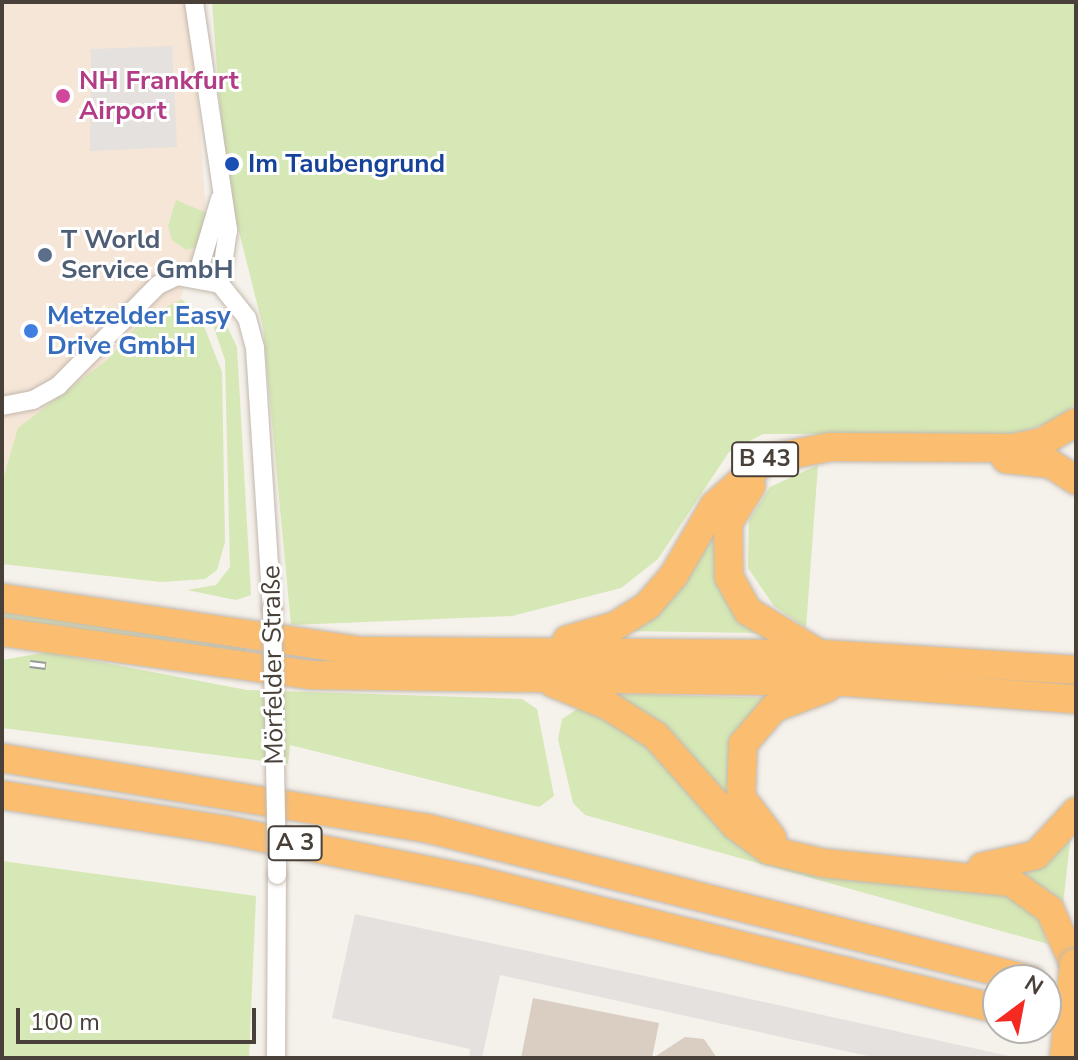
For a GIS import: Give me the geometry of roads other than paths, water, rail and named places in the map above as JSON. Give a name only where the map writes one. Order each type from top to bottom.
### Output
[{"type":"highway","name":"B 43","points":[[529,662],[615,626],[648,605],[684,560],[714,506],[766,459],[830,447],[1014,448],[1042,442],[1076,422]]},
{"type":"highway","name":"B 43","points":[[821,654],[759,620],[729,577],[725,539],[735,506],[770,471],[819,458],[1013,459],[1051,464],[1076,480]]},
{"type":"highway","name":"B 43","points":[[2,598],[87,606],[290,644],[418,663]]},
{"type":"highway","name":"B 43","points":[[5,632],[312,675],[418,663],[821,654],[1076,670]]},
{"type":"highway","name":"B 43","points":[[529,662],[1076,699]]},
{"type":"highway","name":"B 43","points":[[529,662],[642,726],[736,826],[769,850],[823,863],[1011,882],[1036,895],[1072,961]]},
{"type":"highway","name":"B 43","points":[[848,682],[774,708],[743,744],[741,797],[773,838],[833,854],[1009,866],[1051,845],[1076,812]]},
{"type":"highway","name":"A 3","points":[[2,758],[426,828],[982,968]]},
{"type":"highway","name":"A 3","points":[[2,795],[225,830],[475,880],[982,1005]]},
{"type":"highway","points":[[1064,1058],[1072,961]]},
{"type":"street","points":[[2,406],[45,395],[158,285],[197,276],[220,284],[228,230],[220,199],[194,2]]},
{"type":"street","points":[[197,276],[220,199]]},
{"type":"street","name":"Mörfelder Straße","points":[[220,284],[247,318],[255,348],[272,608],[277,875],[276,1058]]},
{"type":"railway","points":[[30,664],[46,666]]},
{"type":"place","name":"NH Frankfurt Airport","points":[[63,96]]},
{"type":"place","name":"Im Taubengrund","points":[[232,164]]},
{"type":"place","name":"T World Service GmbH","points":[[45,255]]},
{"type":"place","name":"Metzelder Easy Drive GmbH","points":[[31,331]]}]
